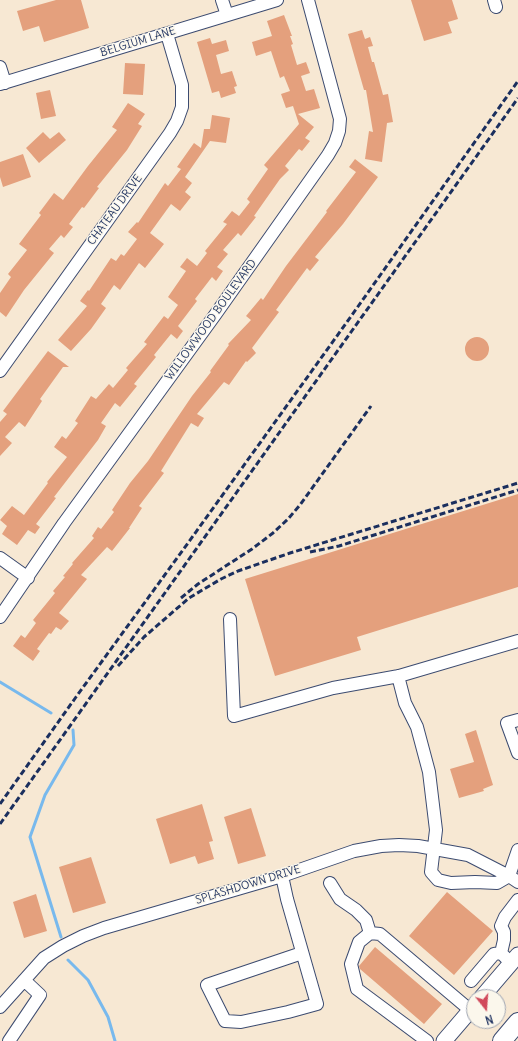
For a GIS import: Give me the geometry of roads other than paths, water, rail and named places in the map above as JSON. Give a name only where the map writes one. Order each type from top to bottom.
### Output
[{"type":"highway","points":[[502,1041],[518,1022]]},
{"type":"main road","points":[[488,989],[510,957]]},
{"type":"main road","points":[[444,1041],[466,1015]]},
{"type":"street","points":[[222,0],[227,15]]},
{"type":"street","name":"BELGIUM LANE","points":[[2,83],[277,0]]},
{"type":"street","name":"WILLOWWOOD BOULEVARD","points":[[0,617],[64,523],[224,302],[335,143],[339,131],[340,119],[308,0]]},
{"type":"street","name":"CHATEAU DRIVE","points":[[0,371],[170,133],[177,121],[182,107],[182,85],[167,34]]},
{"type":"street","points":[[0,67],[2,83]]},
{"type":"street","points":[[0,558],[28,578]]},
{"type":"street","points":[[230,619],[234,716],[333,688],[398,676],[518,640]]},
{"type":"street","points":[[398,676],[405,703],[417,727],[429,772],[436,830],[431,872],[438,880],[451,883],[497,883],[513,879],[518,850]]},
{"type":"street","points":[[518,720],[507,723],[518,753]]},
{"type":"street","name":"SPLASHDOWN DRIVE","points":[[0,1007],[44,958],[83,936],[104,928],[282,876],[354,851],[374,847],[399,845],[433,848],[468,855],[513,879]]},
{"type":"street","points":[[282,876],[287,899],[317,1004],[241,1022],[224,1020],[208,985],[302,953]]},
{"type":"street","points":[[330,883],[340,899],[356,910],[366,920],[370,933]]},
{"type":"street","points":[[510,957],[504,940],[504,932],[501,926],[505,917],[518,900]]},
{"type":"street","points":[[428,1041],[357,989],[351,964],[358,942],[370,933],[380,934],[466,1003]]},
{"type":"street","points":[[471,981],[494,954],[510,957]]},
{"type":"street","points":[[9,1041],[40,995],[24,980]]},
{"type":"waterway","points":[[0,682],[51,713]]},
{"type":"waterway","points":[[61,937],[30,837],[45,795],[74,745],[73,730]]},
{"type":"waterway","points":[[68,960],[88,980],[108,1017],[115,1041]]},
{"type":"railway","points":[[0,804],[347,322],[518,81]]},
{"type":"railway","points":[[0,824],[518,98]]},
{"type":"railway","points":[[181,598],[198,584],[252,549],[288,519],[300,505],[371,406]]},
{"type":"railway","points":[[118,666],[144,637],[189,598],[238,571],[290,553],[518,483]]},
{"type":"railway","points":[[310,552],[339,546],[518,490]]}]
